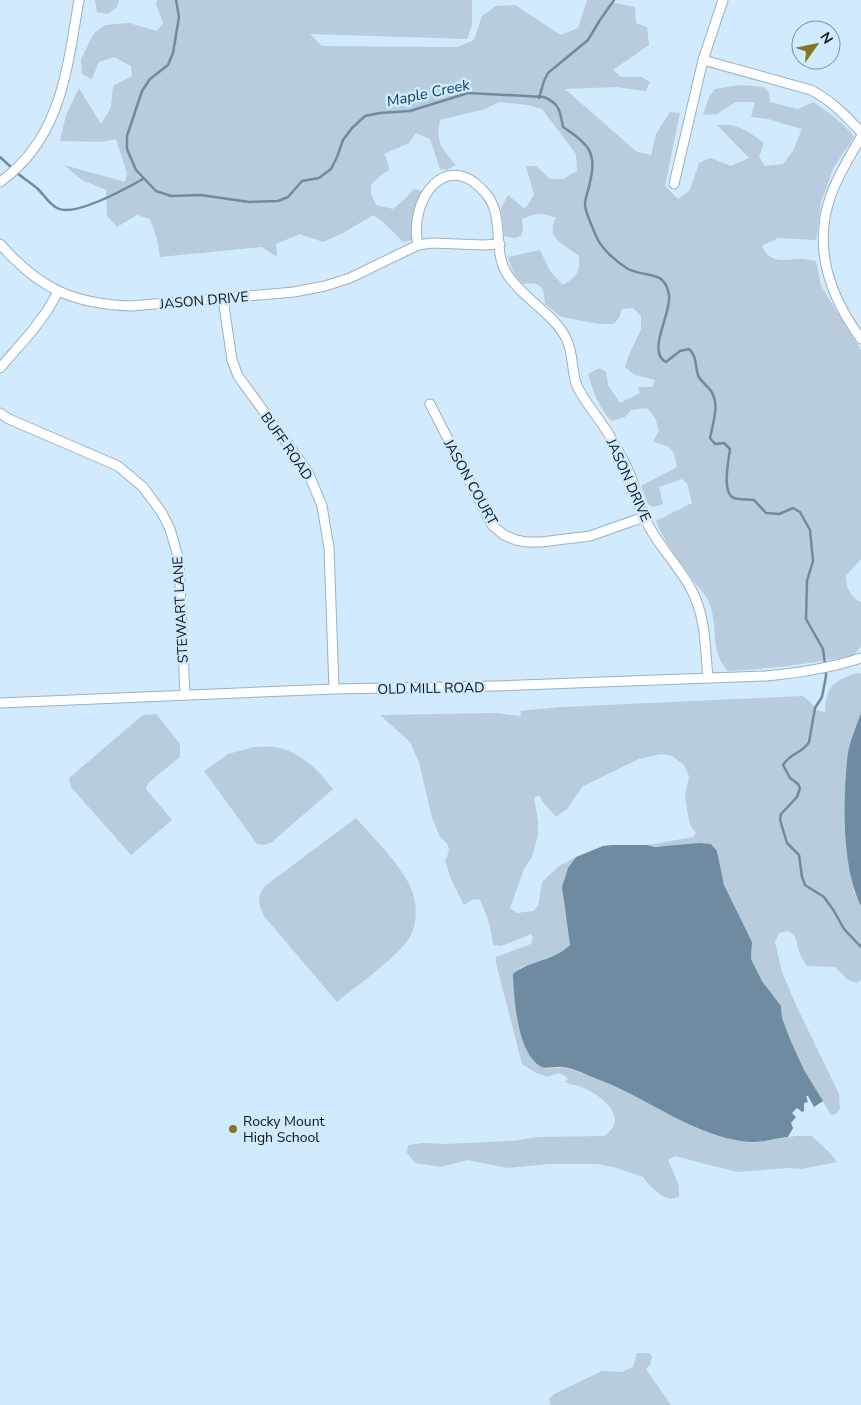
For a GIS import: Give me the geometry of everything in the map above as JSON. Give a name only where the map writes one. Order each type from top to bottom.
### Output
[{"type":"street","points":[[0,182],[18,167],[36,146],[58,104],[63,89],[79,0]]},
{"type":"street","points":[[674,184],[702,60],[723,0]]},
{"type":"street","points":[[702,60],[811,90],[827,98],[840,108],[861,132]]},
{"type":"street","points":[[860,338],[834,296],[825,264],[823,247],[826,211],[830,196],[861,137]]},
{"type":"street","name":"JASON DRIVE","points":[[418,245],[416,222],[423,199],[439,180],[449,175],[460,175],[478,185],[491,201],[498,224],[502,262],[506,273],[560,329],[567,339],[571,350],[577,385],[603,424],[621,456],[630,475],[644,517],[668,556],[691,588],[697,601],[702,618],[708,678]]},
{"type":"street","name":"JASON DRIVE","points":[[0,244],[14,260],[35,278],[58,292],[108,305],[131,306],[294,292],[326,286],[373,268],[397,254],[418,245],[432,243],[500,244]]},
{"type":"street","points":[[0,368],[47,312],[58,292]]},
{"type":"street","name":"BUFF ROAD","points":[[223,299],[232,360],[238,376],[308,472],[322,506],[329,548],[334,689]]},
{"type":"street","name":"JASON COURT","points":[[430,404],[492,525],[504,535],[526,542],[590,536],[644,517]]},
{"type":"street","name":"STEWART LANE","points":[[0,412],[9,419],[118,466],[143,487],[162,513],[170,529],[179,560],[184,695]]},
{"type":"street","name":"OLD MILL ROAD","points":[[0,703],[334,689],[624,682],[766,676],[847,663],[861,658]]},
{"type":"shaded area","points":[[95,0],[119,0],[117,7],[108,14],[97,12]]},
{"type":"shaded area","points":[[157,0],[472,0],[472,25],[467,39],[310,34],[322,46],[457,47],[474,40],[482,16],[496,6],[515,5],[561,35],[578,28],[587,0],[611,0],[610,2],[635,7],[636,23],[647,27],[649,45],[613,70],[621,77],[642,77],[650,82],[646,91],[616,87],[565,89],[637,152],[651,155],[656,134],[670,112],[680,113],[665,186],[678,199],[690,190],[699,163],[710,158],[731,166],[749,158],[717,125],[737,127],[764,143],[759,157],[765,166],[783,164],[793,151],[802,129],[768,119],[751,117],[755,102],[736,102],[717,114],[703,115],[709,97],[715,89],[740,85],[764,87],[769,93],[770,102],[798,109],[813,102],[840,122],[854,137],[834,167],[821,202],[816,240],[778,238],[762,246],[769,256],[778,260],[802,259],[816,261],[821,286],[861,350],[861,559],[846,576],[849,590],[859,602],[861,601],[861,646],[853,656],[760,669],[728,671],[722,663],[716,647],[714,621],[709,602],[669,545],[656,521],[692,503],[687,483],[682,479],[659,487],[663,504],[653,507],[648,504],[641,486],[677,467],[675,456],[668,447],[653,442],[659,430],[655,418],[647,408],[631,410],[625,417],[611,421],[596,399],[588,374],[599,368],[606,372],[608,385],[620,403],[640,393],[638,387],[652,387],[655,380],[635,375],[625,367],[641,329],[641,316],[633,308],[622,309],[620,316],[614,324],[599,324],[561,317],[545,304],[544,293],[540,286],[523,284],[514,274],[508,257],[540,250],[550,271],[563,285],[577,274],[579,266],[579,256],[558,241],[555,236],[553,225],[556,218],[543,214],[531,215],[522,219],[523,230],[521,236],[515,238],[504,236],[501,208],[508,195],[525,209],[534,195],[526,166],[536,166],[550,179],[563,179],[577,171],[576,154],[542,109],[528,105],[499,102],[485,109],[440,120],[439,140],[456,165],[447,170],[440,169],[430,139],[416,133],[409,143],[384,154],[389,170],[371,185],[371,194],[376,205],[393,209],[414,189],[422,191],[414,209],[413,240],[403,242],[373,215],[343,233],[323,242],[300,234],[276,244],[277,257],[262,247],[160,257],[157,239],[150,219],[137,215],[117,227],[107,216],[106,190],[82,180],[64,165],[125,182],[127,173],[116,139],[101,142],[60,141],[66,115],[79,88],[101,124],[111,107],[113,86],[132,76],[131,66],[114,57],[99,62],[92,79],[82,74],[81,59],[94,33],[105,25],[129,23],[157,31],[163,23],[156,4]]},
{"type":"shaded area","points":[[856,673],[861,674],[861,713],[852,735],[847,760],[845,815],[848,858],[854,892],[861,906],[861,980],[856,983],[847,979],[835,967],[807,966],[801,956],[796,938],[788,931],[779,933],[775,942],[782,972],[839,1094],[840,1109],[836,1114],[831,1115],[804,1070],[782,1018],[781,1006],[762,981],[751,959],[752,942],[724,885],[717,851],[711,844],[663,847],[648,845],[693,837],[696,833],[690,825],[685,795],[689,776],[684,765],[672,756],[661,754],[639,759],[583,786],[567,809],[556,817],[540,796],[534,797],[538,835],[532,857],[524,869],[510,908],[517,913],[533,911],[538,906],[542,882],[559,866],[576,857],[569,868],[563,889],[570,945],[563,952],[520,968],[545,1069],[564,1067],[615,1085],[667,1113],[715,1135],[752,1143],[796,1136],[812,1136],[837,1162],[802,1169],[788,1168],[737,1172],[675,1156],[668,1160],[679,1186],[679,1197],[670,1199],[661,1195],[643,1177],[598,1164],[549,1164],[508,1168],[467,1160],[441,1167],[415,1163],[407,1153],[408,1145],[512,1141],[538,1137],[604,1136],[615,1122],[614,1115],[606,1102],[591,1092],[565,1082],[568,1079],[561,1074],[548,1077],[536,1073],[522,1064],[496,957],[531,944],[533,938],[531,934],[501,946],[493,945],[488,921],[479,899],[472,900],[464,905],[451,879],[445,861],[449,851],[447,843],[440,837],[432,818],[419,762],[410,742],[380,715],[496,713],[521,716],[520,711],[561,707],[803,696],[818,711],[825,712],[827,696],[832,686],[836,682]]},
{"type":"shaded area","points":[[861,713],[861,906],[850,873],[845,835],[845,816],[848,755],[852,737]]},
{"type":"shaded area","points":[[156,714],[180,744],[180,757],[148,783],[146,789],[172,820],[131,855],[71,787],[69,778],[143,715]]},
{"type":"shaded area","points":[[254,747],[274,747],[300,757],[315,768],[333,789],[272,842],[265,845],[257,844],[204,771],[228,754]]},
{"type":"shaded area","points":[[356,818],[389,854],[405,877],[412,891],[416,913],[414,928],[406,942],[377,970],[337,1002],[264,916],[259,897],[265,886]]},
{"type":"shaded area","points":[[699,843],[711,844],[717,851],[724,885],[752,942],[751,959],[762,981],[781,1006],[782,1018],[790,1039],[804,1070],[823,1101],[814,1107],[808,1096],[806,1096],[808,1102],[804,1103],[804,1111],[802,1112],[797,1108],[792,1113],[796,1117],[791,1123],[793,1128],[788,1137],[750,1142],[729,1139],[708,1132],[581,1072],[570,1068],[546,1068],[540,1066],[530,1056],[521,1035],[514,996],[513,974],[520,969],[557,954],[570,945],[562,887],[568,868],[576,857],[603,846],[648,845],[655,847]]},
{"type":"shaded area","points":[[637,1353],[649,1353],[652,1356],[650,1365],[646,1369],[671,1405],[551,1405],[549,1399],[554,1394],[602,1371],[622,1372],[633,1367]]},
{"type":"waterway","name":"Maple Creek","points":[[176,0],[179,17],[173,53],[168,65],[150,79],[142,91],[127,136],[127,149],[136,170],[156,191],[171,196],[201,195],[249,202],[278,201],[288,197],[302,181],[319,178],[331,169],[343,140],[365,116],[410,111],[468,93],[544,97],[556,105],[560,112],[563,127],[584,144],[591,156],[593,163],[592,172],[585,205],[598,240],[607,252],[628,269],[659,278],[667,287],[669,303],[658,350],[666,362],[680,351],[689,349],[693,355],[699,377],[714,396],[715,414],[710,438],[715,444],[724,443],[730,449],[727,468],[727,483],[730,495],[736,499],[754,500],[766,513],[779,514],[793,508],[800,512],[810,530],[813,561],[807,581],[806,619],[823,649],[825,664]]},
{"type":"waterway","points":[[539,98],[548,73],[588,40],[614,0]]},
{"type":"waterway","points":[[0,157],[12,168]]},
{"type":"waterway","points":[[16,172],[38,189],[54,206],[65,210],[87,206],[100,201],[143,179]]},
{"type":"waterway","name":"Maple Creek","points":[[826,670],[822,697],[815,708],[809,742],[783,765],[790,778],[800,788],[797,797],[781,814],[780,820],[787,843],[799,855],[805,885],[824,897],[844,929],[861,947]]},
{"type":"place","name":"Rocky Mount High School","points":[[233,1129]]}]
